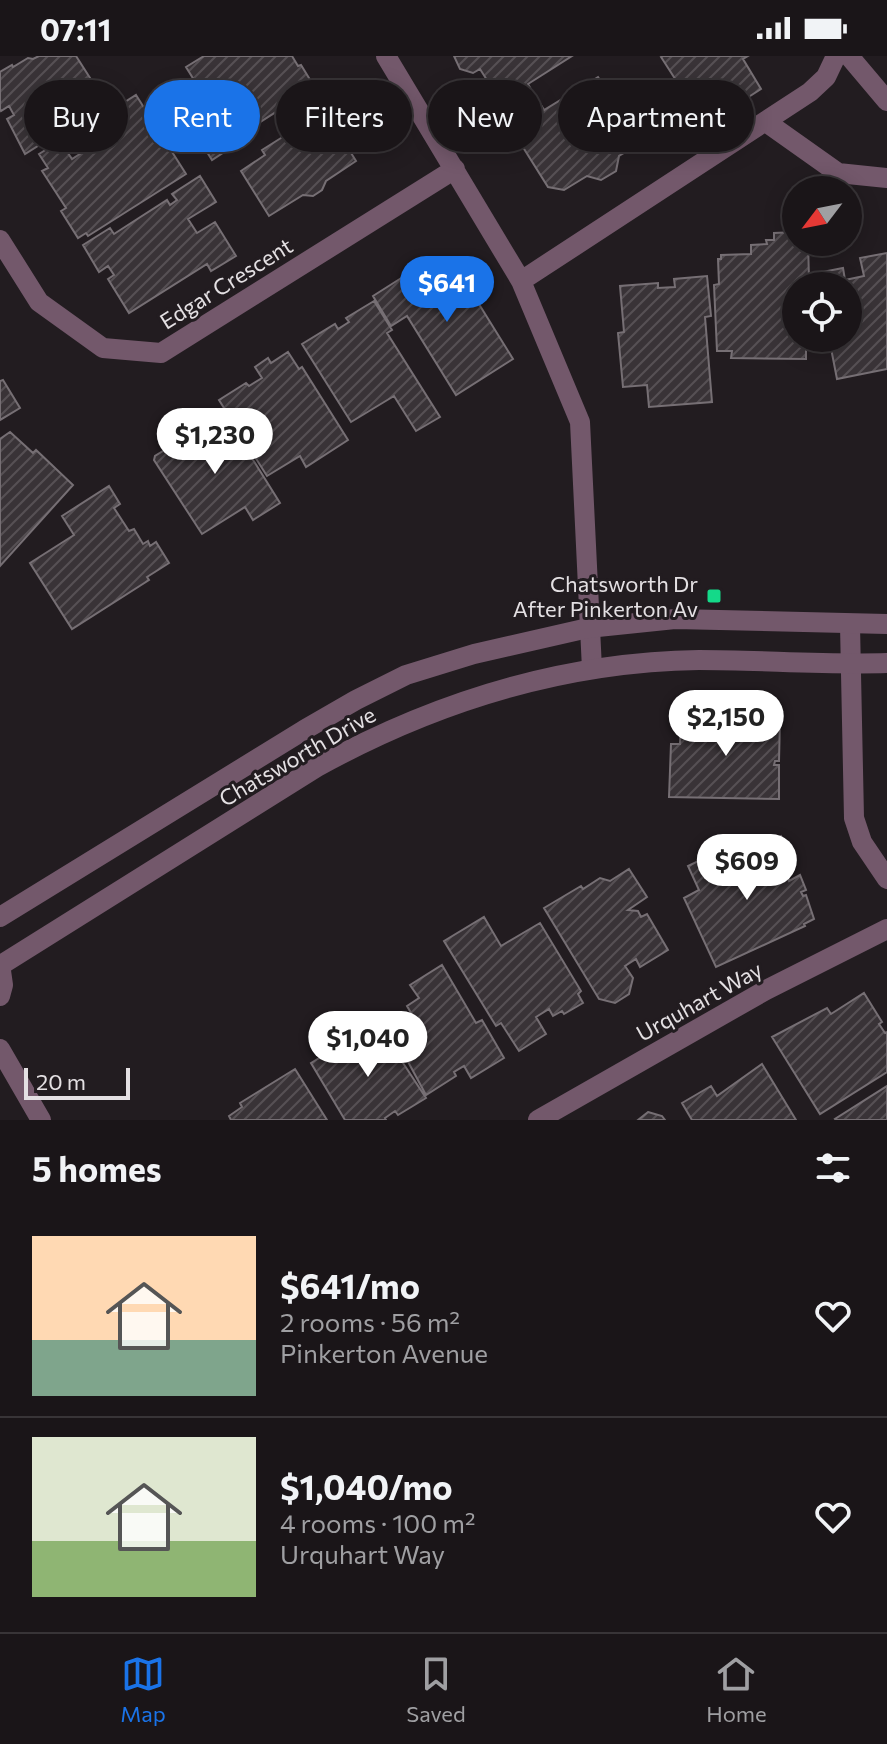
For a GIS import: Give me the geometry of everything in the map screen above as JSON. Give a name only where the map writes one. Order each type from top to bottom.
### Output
[{"type":"street","points":[[386,56],[521,281],[580,422],[592,669]]},
{"type":"street","points":[[521,281],[810,92],[826,77],[836,56]]},
{"type":"street","points":[[849,56],[887,101]]},
{"type":"street","points":[[766,122],[838,173],[887,178]]},
{"type":"street","name":"Edgar Crescent","points":[[0,240],[39,302],[103,348],[161,353],[455,169]]},
{"type":"street","name":"Chatsworth Drive","points":[[0,917],[304,730],[406,675],[474,654],[588,628],[675,619],[887,624]]},
{"type":"street","points":[[850,625],[854,818],[862,842],[887,879]]},
{"type":"street","name":"Chatsworth Drive","points":[[0,964],[317,767],[371,738],[467,699],[592,669],[697,660],[887,663]]},
{"type":"street","name":"Urquhart Way","points":[[538,1120],[766,990],[887,929]]},
{"type":"street","points":[[0,964],[3,985],[0,996]]},
{"type":"street","points":[[0,1049],[41,1120]]},
{"type":"building","points":[[39,56],[76,56],[91,80],[24,80],[24,152],[28,152],[25,154],[7,119],[14,115],[9,106],[0,109],[0,72],[28,58]]},
{"type":"building","points":[[204,56],[292,56],[310,80],[276,80],[276,112],[260,122],[260,80],[194,80],[186,67]]},
{"type":"building","points":[[454,56],[572,56],[534,80],[487,80],[480,69],[473,73],[460,69]]},
{"type":"building","points":[[748,56],[743,59],[761,89],[754,93],[754,80],[676,80],[661,57]]},
{"type":"building","points":[[136,95],[144,108],[144,152],[172,152],[186,174],[88,236],[86,233],[78,238],[61,211],[66,208],[42,171],[48,168],[39,154],[67,152],[72,159],[83,152],[128,152],[128,100]]},
{"type":"building","points":[[558,101],[558,152],[626,152],[619,156],[616,171],[601,180],[587,176],[564,190],[548,187],[526,152],[542,152],[542,107],[544,110]]},
{"type":"building","points":[[276,141],[276,152],[350,152],[356,161],[326,181],[322,190],[313,196],[303,195],[269,216],[241,171],[265,155],[262,150]]},
{"type":"building","points":[[207,152],[224,152],[212,160]]},
{"type":"building","points":[[200,176],[216,202],[188,219],[197,233],[215,222],[236,256],[211,271],[207,264],[129,313],[108,279],[114,275],[108,266],[99,272],[83,245],[110,228],[114,234],[167,200],[170,205],[177,200],[172,194]]},
{"type":"building","points":[[774,233],[782,233],[782,256],[808,256],[809,272],[782,272],[782,352],[806,352],[806,359],[731,358],[732,351],[717,351],[714,285],[719,284],[718,259],[721,255],[751,254],[751,245],[767,244],[766,240],[774,240]]},
{"type":"building","points":[[887,253],[887,369],[837,379],[832,352],[862,352],[864,276],[860,258]]},
{"type":"building","points":[[451,259],[513,359],[456,395],[407,316],[391,326],[373,296],[406,275],[412,284]]},
{"type":"building","points":[[843,268],[844,272],[822,272]]},
{"type":"building","points":[[707,276],[711,316],[705,317],[712,402],[649,407],[647,385],[623,387],[618,333],[624,332],[620,286],[658,283],[658,288],[675,287],[674,279]]},
{"type":"building","points":[[374,301],[392,330],[387,333],[440,417],[416,431],[394,396],[351,422],[302,344],[335,324],[338,329],[349,322],[346,318]]},
{"type":"building","points":[[288,352],[299,369],[302,367],[348,440],[306,467],[300,456],[267,476],[219,400],[246,383],[249,386],[262,378],[255,367],[268,358],[271,363]]},
{"type":"building","points":[[3,380],[20,408],[0,420],[0,381]]},
{"type":"building","points":[[217,413],[236,442],[240,439],[280,503],[253,520],[245,507],[202,534],[154,460],[155,456],[176,443],[178,446],[185,441],[188,445],[195,441],[188,431]]},
{"type":"building","points":[[10,432],[33,453],[36,450],[73,485],[0,566],[0,439]]},
{"type":"building","points":[[109,486],[120,504],[114,508],[129,531],[134,529],[143,544],[148,541],[150,546],[156,542],[169,563],[147,577],[149,580],[72,629],[30,563],[74,535],[62,516]]},
{"type":"building","points":[[681,716],[780,718],[779,761],[775,761],[774,765],[779,765],[779,799],[669,797],[671,744],[680,744]]},
{"type":"building","points":[[781,836],[795,865],[784,870],[789,881],[800,875],[806,890],[801,892],[803,896],[806,895],[814,919],[716,967],[684,898],[699,890],[688,866],[715,853],[723,870],[753,856],[750,851]]},
{"type":"building","points":[[629,869],[647,897],[628,910],[638,911],[641,917],[647,914],[668,950],[640,967],[636,959],[625,966],[633,978],[629,994],[615,1003],[599,999],[544,908],[581,886],[583,889],[600,878],[610,881]]},
{"type":"building","points":[[484,917],[501,946],[540,923],[581,991],[578,994],[583,1003],[564,1014],[562,1011],[553,1016],[549,1009],[536,1017],[546,1034],[519,1051],[501,1023],[496,1026],[444,941]]},
{"type":"building","points":[[442,965],[476,1023],[482,1020],[504,1058],[471,1078],[464,1066],[454,1072],[456,1076],[426,1095],[392,1032],[414,1018],[407,1006],[419,998],[410,985]]},
{"type":"building","points":[[864,993],[882,1022],[879,1024],[887,1032],[887,1072],[820,1114],[772,1037],[827,1008],[831,1014]]},
{"type":"building","points":[[365,1030],[370,1038],[382,1031],[426,1098],[398,1115],[395,1111],[386,1120],[345,1120],[311,1063]]},
{"type":"building","points":[[762,1064],[796,1120],[692,1120],[682,1103],[711,1086],[717,1096]]},
{"type":"building","points":[[295,1069],[327,1120],[231,1120],[229,1116],[242,1107],[240,1103]]},
{"type":"building","points":[[887,1086],[887,1120],[835,1119]]},
{"type":"building","points":[[648,1112],[662,1116],[665,1120],[638,1120]]},
{"type":"place","name":"Chatsworth Dr After Pinkerton Av","points":[[714,596]]}]
